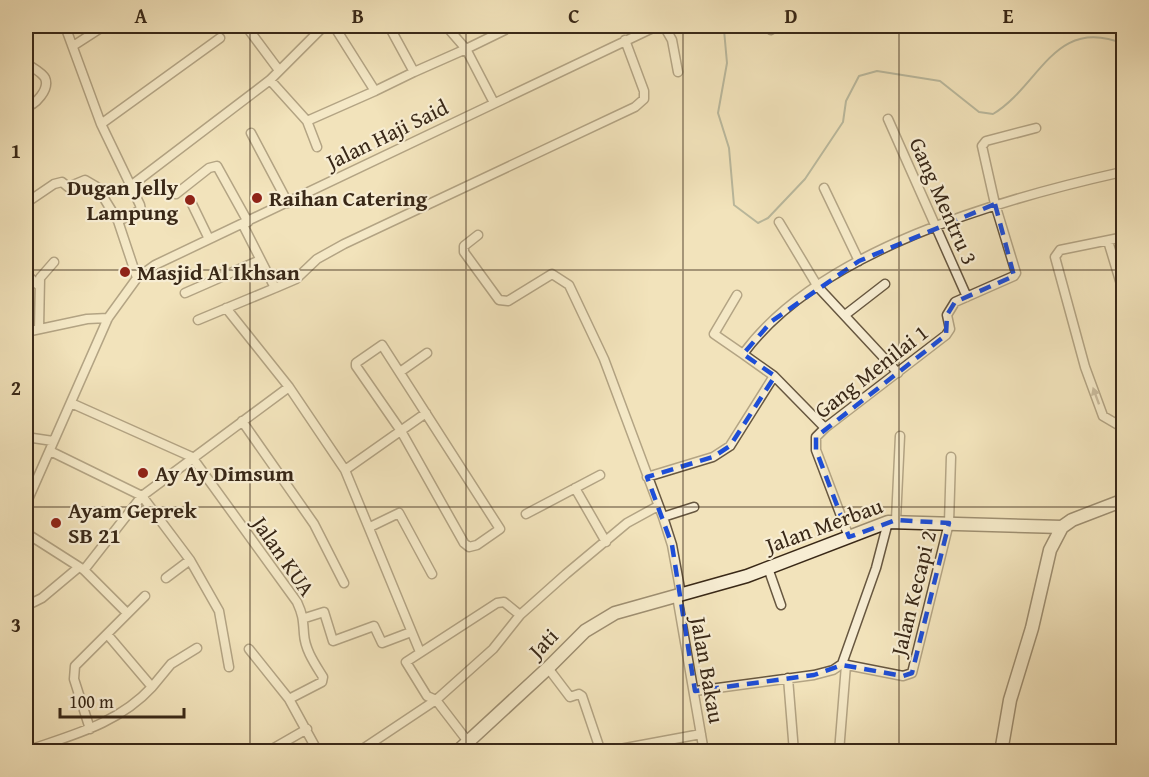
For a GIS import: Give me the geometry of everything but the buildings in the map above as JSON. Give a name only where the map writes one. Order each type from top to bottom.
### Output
[{"type":"street","points":[[65,26],[101,124],[132,185],[141,210],[118,221]]},
{"type":"street","points":[[73,46],[104,26]]},
{"type":"street","points":[[246,26],[278,69]]},
{"type":"street","points":[[334,26],[375,91]]},
{"type":"street","points":[[390,26],[414,72]]},
{"type":"street","points":[[446,26],[466,49],[493,101]]},
{"type":"street","name":"Jalan Haji Said","points":[[26,504],[108,318],[137,278],[162,260],[246,224],[493,101],[657,26]]},
{"type":"street","points":[[664,26],[672,40],[678,72]]},
{"type":"street","points":[[132,185],[270,80],[317,27]]},
{"type":"street","points":[[307,121],[505,30]]},
{"type":"street","points":[[101,124],[220,39]]},
{"type":"street","points":[[198,320],[296,279],[316,259],[344,244],[636,107],[644,99],[644,92],[626,40]]},
{"type":"street","points":[[26,63],[44,75],[46,81],[44,92],[32,105],[26,106]]},
{"type":"street","points":[[270,80],[307,121],[317,147]]},
{"type":"street","name":"Gang Mentru 3","points":[[888,119],[967,297]]},
{"type":"street","name":"Gang Mentru 3","points":[[996,204],[983,144],[1036,128]]},
{"type":"street","points":[[251,133],[288,202]]},
{"type":"street","points":[[176,194],[209,168],[217,166],[275,288]]},
{"type":"street","points":[[743,354],[767,325],[818,287],[859,261],[934,227],[996,204],[1122,172]]},
{"type":"street","points":[[26,203],[54,184],[62,182],[68,187],[89,181],[97,187],[118,221],[137,278]]},
{"type":"street","points":[[824,188],[859,261]]},
{"type":"street","points":[[192,204],[209,239]]},
{"type":"street","name":"Gang Menilai 1","points":[[849,537],[816,450],[816,437],[946,335],[950,329],[947,315],[949,309],[967,297],[1014,276],[1015,269],[996,204]]},
{"type":"street","points":[[778,222],[818,287],[898,373]]},
{"type":"street","name":"Jalan Bakau","points":[[478,235],[464,246],[464,252],[502,302],[548,275],[558,276],[569,285],[604,359],[672,545],[704,752]]},
{"type":"street","points":[[1122,430],[1103,416],[1085,367],[1055,257],[1060,250],[1124,237]]},
{"type":"street","points":[[1108,241],[1124,294]]},
{"type":"street","points":[[185,293],[260,260]]},
{"type":"street","points":[[39,329],[38,285],[43,272],[54,262]]},
{"type":"street","points":[[26,274],[38,285]]},
{"type":"street","points":[[845,315],[885,284]]},
{"type":"street","points":[[737,295],[714,333],[774,376],[825,428]]},
{"type":"street","points":[[226,308],[289,387],[345,470],[420,652]]},
{"type":"street","points":[[26,332],[108,318]]},
{"type":"street","points":[[378,346],[384,347],[400,372],[500,529],[477,545],[469,547],[464,543],[400,431],[356,363],[378,346]]},
{"type":"street","points":[[400,372],[427,353]]},
{"type":"street","points":[[647,477],[713,457],[730,446],[774,376]]},
{"type":"street","points":[[26,606],[42,598],[82,569],[142,496],[289,387]]},
{"type":"street","points":[[71,403],[192,458]]},
{"type":"street","points":[[1122,430],[1124,409]]},
{"type":"street","points":[[345,470],[426,413]]},
{"type":"street","points":[[242,421],[314,524],[344,584]]},
{"type":"street","points":[[839,752],[844,665],[892,521],[900,436]]},
{"type":"street","points":[[26,437],[53,441]]},
{"type":"street","points":[[50,451],[142,496],[190,561],[219,611],[230,667]]},
{"type":"street","points":[[949,523],[951,457]]},
{"type":"street","name":"Jalan KUA","points":[[192,458],[297,602],[305,618],[306,643],[323,677],[322,682],[289,699]]},
{"type":"street","points":[[526,514],[600,475]]},
{"type":"street","points":[[575,488],[606,542]]},
{"type":"street","points":[[1001,752],[1010,700],[1032,628],[1046,564],[1062,527],[1072,520],[1124,500]]},
{"type":"street","points":[[358,752],[436,700],[493,649],[520,615],[638,515],[658,506]]},
{"type":"street","points":[[663,517],[694,507]]},
{"type":"street","points":[[370,527],[399,513],[432,574]]},
{"type":"street","name":"Jalan Merbau","points":[[679,595],[768,568],[892,521],[1062,527]]},
{"type":"street","name":"Jalan Kecapi 2","points":[[844,665],[903,676],[912,673],[949,523]]},
{"type":"street","points":[[26,533],[82,569],[126,612]]},
{"type":"street","points":[[166,579],[190,561]]},
{"type":"street","points":[[768,568],[781,605]]},
{"type":"street","name":"Jati","points":[[457,752],[585,631],[605,618],[679,595]]},
{"type":"street","points":[[90,729],[73,672],[75,666],[144,596]]},
{"type":"street","points":[[469,743],[436,700],[427,696],[406,664],[408,659],[500,602],[504,602],[520,615]]},
{"type":"street","points":[[305,618],[324,612],[333,641],[374,626],[379,641],[386,642],[411,632]]},
{"type":"street","points":[[107,634],[152,687]]},
{"type":"street","points":[[26,752],[90,729],[123,714],[152,687],[171,664],[197,648]]},
{"type":"street","points":[[249,649],[289,699],[318,752]]},
{"type":"street","points":[[695,691],[788,678],[833,670],[844,665]]},
{"type":"street","points":[[548,668],[570,697],[579,694],[582,696],[602,752],[701,734]]},
{"type":"street","points":[[788,678],[794,752]]},
{"type":"street","points":[[267,752],[307,729]]},
{"type":"highlighted area","points":[[995,204],[1014,276],[955,302],[947,315],[946,335],[816,437],[816,450],[849,537],[896,520],[949,523],[912,673],[903,676],[842,665],[814,675],[695,691],[672,545],[647,477],[713,457],[730,446],[775,376],[743,354],[772,321],[859,261]]},
{"type":"waterway","points":[[715,26],[724,30],[727,63],[718,113],[729,148],[734,205],[758,223],[768,218],[805,179],[843,122],[846,101],[859,76],[877,71],[940,81],[979,112],[993,114],[1009,102],[1064,46],[1081,39],[1100,38],[1124,44]]},
{"type":"place","name":"Raihan Catering","points":[[257,198]]},
{"type":"place","name":"Dugan Jelly Lampung","points":[[190,200]]},
{"type":"place","name":"Masjid Al Ikhsan","points":[[125,272]]},
{"type":"place","name":"Ay Ay Dimsum","points":[[143,473]]},
{"type":"place","name":"Ayam Geprek SB 21","points":[[56,523]]}]
